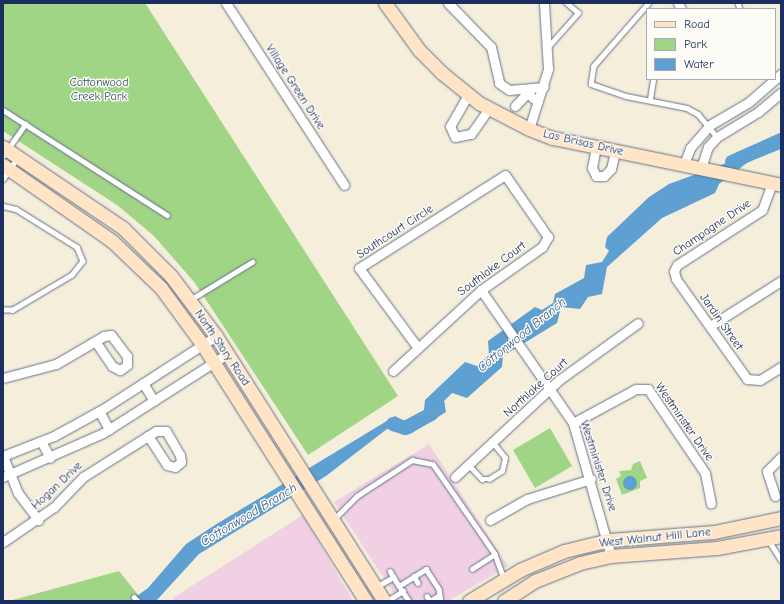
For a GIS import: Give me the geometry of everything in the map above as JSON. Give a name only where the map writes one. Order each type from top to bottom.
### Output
[{"type":"main road","name":"Las Brisas Drive","points":[[384,3],[419,50],[468,95],[529,129],[596,147],[777,184]]},
{"type":"main road","name":"North Story Road","points":[[8,153],[123,228],[190,300],[216,336],[317,492],[376,588],[386,601]]},
{"type":"main road","name":"North Story Road","points":[[5,171],[112,241],[178,310],[202,344],[366,601]]},
{"type":"main road","points":[[178,310],[190,300]]},
{"type":"main road","points":[[719,548],[728,539],[766,531],[779,519]]},
{"type":"main road","name":"West Walnut Hill Lane","points":[[469,601],[505,580],[550,557],[609,540],[714,532],[779,519]]},
{"type":"main road","name":"West Walnut Hill Lane","points":[[512,599],[556,571],[611,556],[719,548],[781,536]]},
{"type":"main road","points":[[346,569],[359,561]]},
{"type":"street","name":"Village Green Drive","points":[[226,3],[344,184]]},
{"type":"street","points":[[448,3],[456,7],[491,47],[499,84],[509,90],[544,87]]},
{"type":"street","points":[[529,129],[544,87],[547,48],[544,3]]},
{"type":"street","points":[[684,164],[690,148],[710,125],[749,102],[774,80]]},
{"type":"street","points":[[515,106],[517,89]]},
{"type":"street","points":[[509,119],[515,106],[527,93],[538,102]]},
{"type":"street","points":[[701,168],[708,147],[717,137],[758,112],[781,93]]},
{"type":"street","points":[[468,95],[450,126],[456,137],[464,139],[471,134],[489,108]]},
{"type":"street","points":[[596,147],[592,168],[596,176],[604,176],[611,169],[615,151]]},
{"type":"street","name":"Southlake Court","points":[[394,371],[480,290],[542,247],[548,237],[505,175]]},
{"type":"street","name":"Southcourt Circle","points":[[418,348],[359,268],[505,175]]},
{"type":"street","name":"Champagne Drive","points":[[674,271],[677,265],[762,210],[777,184]]},
{"type":"street","name":"Jardin Street","points":[[674,271],[676,279],[747,379],[754,382],[781,367]]},
{"type":"street","points":[[710,326],[781,281]]},
{"type":"street","name":"Westminister Drive","points":[[480,290],[551,389],[573,423],[609,540],[611,556]]},
{"type":"street","name":"Northlake Court","points":[[455,476],[551,389],[638,323]]},
{"type":"street","points":[[38,520],[7,476],[3,456],[41,441],[99,411],[216,336]]},
{"type":"street","points":[[3,378],[56,364],[96,342]]},
{"type":"street","points":[[7,476],[50,458],[109,429],[227,354]]},
{"type":"street","points":[[143,383],[154,401]]},
{"type":"street","name":"Westminster Drive","points":[[573,423],[636,389],[648,389],[705,473],[711,503]]},
{"type":"street","points":[[99,411],[109,429]]},
{"type":"street","name":"Hogan Drive","points":[[3,542],[38,520],[83,477],[148,436]]},
{"type":"street","points":[[41,441],[50,458]]},
{"type":"street","points":[[775,496],[767,471],[781,457]]},
{"type":"street","points":[[490,520],[527,500],[591,479]]},
{"type":"lane","points":[[547,48],[578,13],[566,3]]},
{"type":"lane","points":[[649,3],[594,66],[592,84],[626,96],[650,99],[687,108],[710,125],[717,137]]},
{"type":"lane","points":[[650,99],[654,80]]},
{"type":"lane","points":[[3,110],[167,215]]},
{"type":"lane","points":[[5,171],[8,153],[25,124]]},
{"type":"lane","points":[[3,206],[16,209],[77,247],[83,261],[72,275],[13,310],[3,310]]},
{"type":"lane","points":[[190,300],[252,262]]},
{"type":"lane","points":[[468,464],[482,479],[489,479],[502,471],[505,458],[492,442]]},
{"type":"lane","points":[[334,519],[358,496],[412,460],[433,464],[495,554],[505,580]]},
{"type":"lane","points":[[768,539],[781,560]]},
{"type":"lane","points":[[472,569],[495,554]]},
{"type":"lane","points":[[399,586],[426,569],[439,589],[438,596],[441,601]]},
{"type":"lane","points":[[390,571],[409,601]]},
{"type":"lane","points":[[376,588],[393,576]]},
{"type":"lane","points":[[414,576],[418,582]]},
{"type":"lane","points":[[386,601],[403,591]]},
{"type":"lane","points":[[427,596],[430,601],[438,596]]},
{"type":"shaded area","points":[[429,444],[508,566],[448,601],[399,601],[334,502]]},
{"type":"shaded area","points":[[303,515],[353,601],[174,601],[173,598]]},
{"type":"green space","name":"Cottonwood Creek Park","points":[[3,3],[145,3],[398,396],[308,455],[195,283],[154,236],[117,205],[3,131]]},
{"type":"green space","points":[[550,428],[572,466],[535,488],[513,450]]},
{"type":"green space","points":[[640,461],[647,478],[640,481],[640,488],[622,495],[616,479],[621,476],[619,471],[631,470],[633,464]]},
{"type":"green space","points":[[119,571],[143,601],[9,601]]},
{"type":"water","points":[[781,138],[781,149],[748,162],[719,184],[715,193],[662,218],[607,267],[602,294],[588,297],[580,309],[561,307],[557,323],[503,356],[502,367],[467,398],[452,393],[444,401],[446,412],[412,433],[405,435],[401,428],[394,426],[387,429],[326,476],[199,554],[156,601],[130,601],[148,588],[186,544],[395,416],[416,428],[423,419],[425,400],[465,362],[477,366],[489,355],[488,341],[535,307],[542,310],[553,303],[555,294],[584,278],[586,265],[602,262],[609,251],[605,247],[607,237],[649,197],[669,184],[754,153]]},
{"type":"water","points":[[627,476],[633,476],[637,480],[637,486],[633,490],[627,490],[623,486],[623,480]]},
{"type":"waterway","name":"Cottonwood Branch","points":[[732,162],[781,140]]},
{"type":"waterway","name":"Cottonwood Branch","points":[[393,424],[405,428],[431,414],[438,405]]}]
